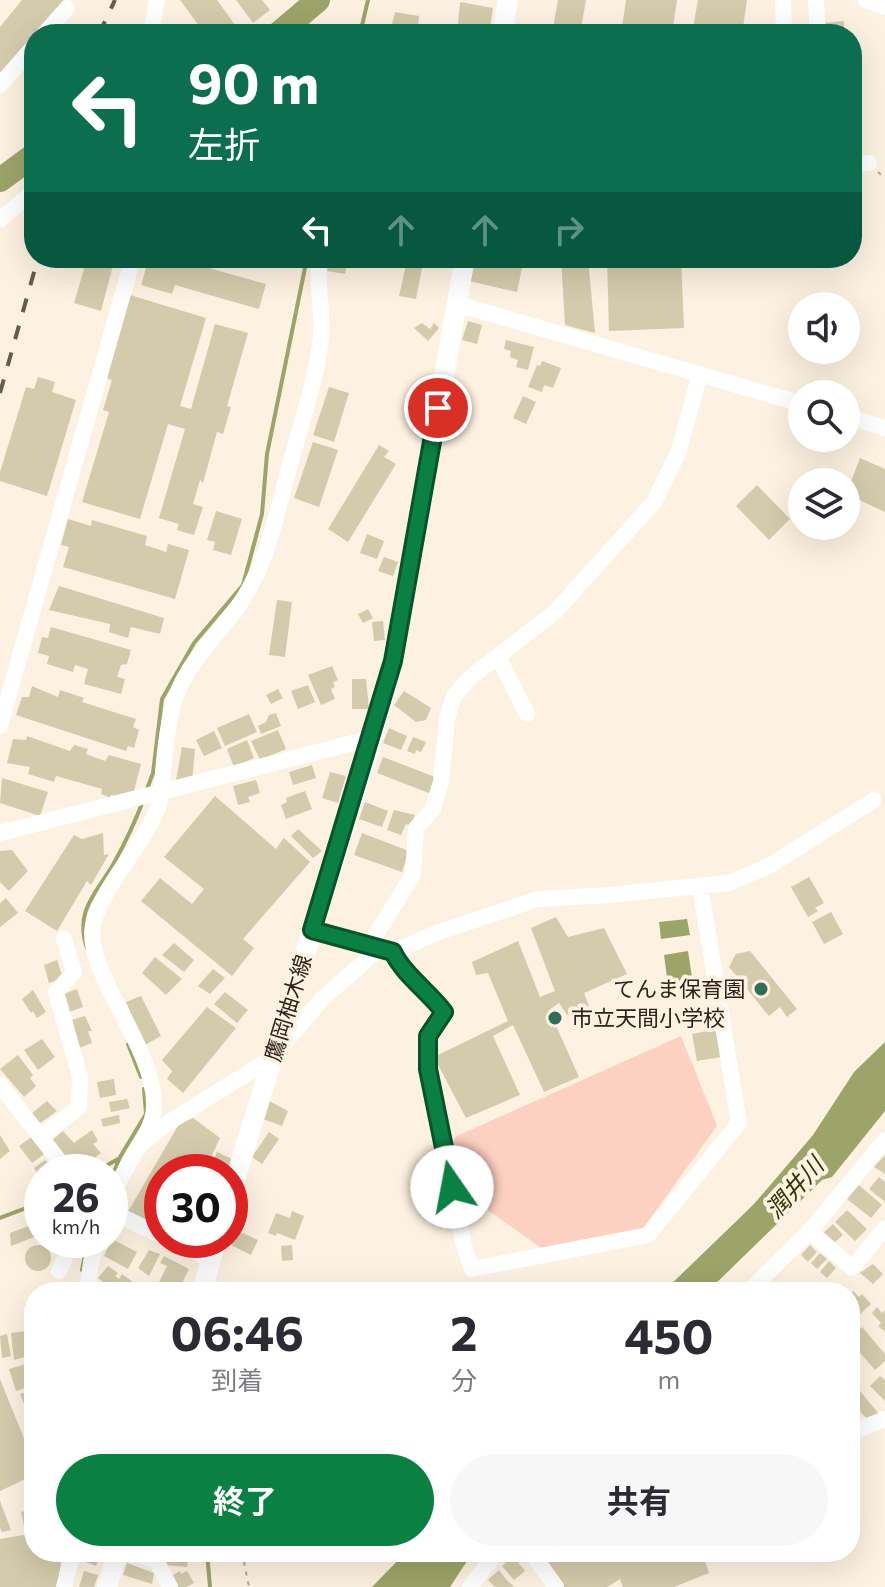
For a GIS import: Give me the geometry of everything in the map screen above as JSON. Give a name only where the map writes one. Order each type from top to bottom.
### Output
[{"type":"main road","points":[[504,24],[508,0]]},
{"type":"main road","name":"鷹岡柚木線","points":[[243,1154],[372,738],[398,639],[463,268]]},
{"type":"main road","points":[[205,1282],[211,1258]]},
{"type":"main road","points":[[107,1587],[116,1562]]},
{"type":"street","points":[[153,24],[157,0]]},
{"type":"street","points":[[783,0],[784,24]]},
{"type":"street","points":[[816,0],[817,24]]},
{"type":"street","points":[[866,0],[885,7]]},
{"type":"street","points":[[53,24],[67,8]]},
{"type":"street","points":[[0,85],[24,57]]},
{"type":"street","points":[[0,220],[24,200]]},
{"type":"street","points":[[0,726],[130,268]]},
{"type":"street","points":[[128,1164],[150,1125],[155,1109],[153,1090],[138,1044],[99,965],[91,940],[98,910],[143,841],[158,811],[168,728],[175,699],[199,651],[244,597],[254,580],[274,521],[317,367],[322,333],[320,268]]},
{"type":"street","points":[[457,304],[788,400]]},
{"type":"street","points":[[137,1148],[168,1123],[273,1057],[322,999],[381,948],[413,875],[416,828],[433,809],[441,782],[447,719],[454,696],[472,676],[555,612],[654,502],[678,453],[700,374]]},
{"type":"street","points":[[860,420],[885,428]]},
{"type":"street","points":[[498,657],[527,714]]},
{"type":"street","points":[[0,833],[372,738]]},
{"type":"street","points":[[381,948],[538,899],[729,883],[769,866],[874,800]]},
{"type":"street","points":[[312,930],[381,948],[428,992],[444,1012],[428,1036],[428,1069],[464,1246],[472,1269],[648,1235],[739,1123],[700,886]]},
{"type":"street","points":[[42,1136],[79,1107],[80,1077],[56,992],[74,972],[64,939]]},
{"type":"street","points":[[0,1085],[55,1154]]},
{"type":"street","points":[[758,1282],[810,1231],[885,1140]]},
{"type":"street","points":[[810,1231],[852,1268],[885,1228]]},
{"type":"street","points":[[59,1271],[65,1258]]},
{"type":"street","points":[[88,1282],[92,1258]]},
{"type":"street","points":[[860,1429],[885,1419]]},
{"type":"street","points":[[64,1587],[70,1562]]},
{"type":"street","points":[[157,1562],[170,1587]]},
{"type":"street","points":[[475,1585],[490,1562]]},
{"type":"street","points":[[538,1562],[556,1587]]},
{"type":"path","points":[[244,1562],[249,1587]]},
{"type":"shaded area","points":[[681,1036],[717,1126],[641,1231],[544,1250],[460,1190],[450,1145],[457,1136]]},
{"type":"water","points":[[687,919],[690,935],[661,939],[659,922]]},
{"type":"water","points":[[688,951],[695,997],[670,1000],[664,955]]},
{"type":"water","name":"潤井川","points":[[885,1042],[885,1111],[832,1177],[822,1180],[717,1282],[673,1282],[754,1204],[813,1135],[854,1072]]},
{"type":"water","points":[[396,1562],[466,1562],[450,1587],[372,1587]]},
{"type":"building","points":[[22,0],[64,0],[44,24],[24,24],[24,48],[0,77],[0,27]]},
{"type":"building","points":[[180,0],[217,0],[234,24],[198,24]]},
{"type":"building","points":[[236,0],[262,0],[270,10],[253,23]]},
{"type":"building","points":[[558,0],[586,0],[582,24],[554,24]]},
{"type":"building","points":[[626,0],[677,0],[673,24],[622,24]]},
{"type":"building","points":[[698,0],[747,0],[743,24],[694,24]]},
{"type":"building","points":[[460,2],[493,8],[491,24],[458,24]]},
{"type":"building","points":[[395,12],[419,16],[418,24],[392,24]]},
{"type":"building","points":[[112,268],[101,311],[74,303],[84,269]]},
{"type":"building","points":[[146,268],[209,268],[266,284],[259,309],[175,285],[172,294],[141,285]]},
{"type":"building","points":[[328,268],[346,268],[345,274],[327,271]]},
{"type":"building","points":[[405,268],[422,268],[416,299],[399,296]]},
{"type":"building","points":[[472,268],[522,268],[517,292],[469,281]]},
{"type":"building","points":[[562,268],[589,268],[595,333],[565,325]]},
{"type":"building","points":[[607,268],[681,268],[684,328],[609,331]]},
{"type":"building","points":[[130,295],[206,318],[180,406],[191,409],[215,324],[248,333],[227,406],[231,407],[223,434],[217,432],[203,483],[200,480],[193,504],[203,507],[194,535],[177,530],[179,524],[159,518],[185,429],[168,424],[140,519],[82,502],[109,412],[103,410],[112,380],[106,378]]},
{"type":"building","points":[[468,321],[482,325],[477,344],[462,340]]},
{"type":"building","points":[[422,323],[430,329],[434,323],[439,328],[428,341],[414,328]]},
{"type":"building","points":[[506,340],[534,347],[528,370],[516,367],[518,360],[510,357],[511,351],[504,349]]},
{"type":"building","points":[[542,361],[561,368],[553,388],[544,385],[542,392],[528,387],[537,365],[540,366]]},
{"type":"building","points":[[38,377],[55,382],[52,392],[76,400],[47,496],[0,481],[26,387],[34,389]]},
{"type":"building","points":[[329,387],[349,393],[334,442],[313,435]]},
{"type":"building","points":[[523,396],[536,402],[526,424],[513,418]]},
{"type":"building","points":[[313,442],[338,450],[319,507],[294,498]]},
{"type":"building","points":[[379,445],[389,451],[384,457],[396,464],[348,542],[328,529]]},
{"type":"building","points":[[860,458],[885,469],[885,512],[860,500],[860,468],[856,468]]},
{"type":"building","points":[[757,485],[788,517],[788,521],[769,540],[736,506]]},
{"type":"building","points":[[216,511],[242,519],[231,555],[213,550],[215,542],[207,540]]},
{"type":"building","points":[[68,519],[91,526],[92,520],[147,536],[145,545],[166,552],[168,544],[189,550],[175,599],[63,567],[69,547],[61,545]]},
{"type":"building","points":[[367,534],[384,541],[377,559],[360,553]]},
{"type":"building","points":[[384,557],[398,562],[393,576],[378,571]]},
{"type":"building","points":[[59,586],[164,618],[160,634],[131,627],[128,638],[109,632],[110,624],[49,610]]},
{"type":"building","points":[[277,600],[292,602],[285,657],[269,655]]},
{"type":"building","points":[[368,609],[373,618],[363,623],[358,614]]},
{"type":"building","points":[[383,621],[385,640],[374,641],[372,622]]},
{"type":"building","points":[[51,627],[131,650],[127,664],[121,665],[117,677],[125,679],[121,694],[84,684],[88,669],[75,665],[73,672],[47,664],[49,656],[38,653],[42,637],[48,638]]},
{"type":"building","points":[[332,666],[338,680],[333,682],[335,687],[331,689],[335,699],[321,705],[308,675]]},
{"type":"building","points":[[352,679],[366,679],[369,709],[352,709]]},
{"type":"building","points":[[308,685],[315,702],[298,709],[291,691]]},
{"type":"building","points":[[32,686],[58,697],[60,690],[84,698],[82,702],[136,719],[133,727],[139,730],[134,748],[128,746],[126,751],[16,715],[22,697],[29,697]]},
{"type":"building","points":[[278,689],[283,698],[271,704],[266,695]]},
{"type":"building","points":[[404,691],[431,708],[426,720],[416,722],[394,705]]},
{"type":"building","points":[[276,713],[281,726],[261,734],[258,726],[266,722],[269,715]]},
{"type":"building","points":[[249,714],[257,732],[225,746],[217,728]]},
{"type":"building","points":[[389,728],[407,736],[401,750],[383,743]]},
{"type":"building","points":[[278,730],[286,749],[260,760],[251,741]]},
{"type":"building","points":[[214,731],[222,748],[204,756],[196,740]]},
{"type":"building","points":[[27,736],[70,751],[74,745],[88,749],[86,754],[105,761],[109,755],[141,764],[134,791],[111,795],[111,798],[101,794],[102,789],[56,776],[54,782],[28,774],[30,767],[7,763],[13,739],[26,740]]},
{"type":"building","points":[[413,737],[426,742],[421,752],[416,750],[415,754],[407,751]]},
{"type":"building","points":[[247,740],[254,758],[234,767],[227,749]]},
{"type":"building","points":[[182,747],[195,749],[192,783],[176,780]]},
{"type":"building","points":[[383,757],[435,777],[429,793],[377,773]]},
{"type":"building","points":[[312,765],[316,778],[293,785],[289,772]]},
{"type":"building","points":[[330,772],[346,776],[338,803],[322,798]]},
{"type":"building","points":[[2,778],[48,792],[40,816],[0,803]]},
{"type":"building","points":[[256,780],[260,793],[248,797],[250,802],[238,805],[233,786]]},
{"type":"building","points":[[305,791],[312,809],[286,819],[281,805],[287,802],[286,798]]},
{"type":"building","points":[[215,796],[276,849],[284,838],[310,862],[243,939],[254,948],[232,976],[141,901],[160,878],[192,904],[204,889],[164,857]]},
{"type":"building","points":[[365,802],[388,811],[382,827],[359,819]]},
{"type":"building","points":[[394,810],[415,815],[411,826],[406,824],[401,835],[387,830]]},
{"type":"building","points":[[298,829],[322,851],[313,858],[291,836]]},
{"type":"building","points":[[103,833],[104,855],[109,854],[91,885],[87,881],[57,931],[25,911],[74,835],[82,839]]},
{"type":"building","points":[[362,833],[409,851],[402,872],[354,855]]},
{"type":"building","points":[[12,850],[28,871],[9,891],[0,882],[0,851]]},
{"type":"building","points":[[809,877],[824,903],[808,917],[791,887]]},
{"type":"building","points":[[6,898],[18,913],[0,927],[0,903]]},
{"type":"building","points":[[831,912],[843,934],[824,944],[812,922]]},
{"type":"building","points":[[556,917],[568,937],[604,928],[627,974],[584,993],[589,1006],[567,1015],[559,1003],[549,1010],[579,1077],[544,1092],[513,1025],[493,1036],[520,1095],[466,1118],[434,1057],[508,1021],[488,973],[476,975],[472,962],[518,941],[540,997],[555,991],[531,928]]},
{"type":"building","points":[[174,943],[194,960],[184,972],[162,955]]},
{"type":"building","points":[[750,951],[797,1009],[787,1017],[780,1007],[769,1016],[729,967],[736,954]]},
{"type":"building","points":[[155,957],[182,979],[166,995],[142,973]]},
{"type":"building","points":[[57,960],[63,978],[49,983],[44,965]]},
{"type":"building","points":[[213,969],[225,978],[210,994],[198,986]]},
{"type":"building","points":[[77,989],[83,1007],[69,1012],[64,994]]},
{"type":"building","points":[[33,990],[46,1012],[37,1018],[22,999]]},
{"type":"building","points":[[225,992],[248,1010],[237,1023],[214,1004]]},
{"type":"building","points":[[141,996],[161,1036],[145,1045],[126,1002]]},
{"type":"building","points":[[207,1007],[236,1028],[183,1093],[167,1079],[172,1071],[162,1060]]},
{"type":"building","points":[[85,1016],[92,1031],[88,1031],[92,1043],[79,1048],[72,1020]]},
{"type":"building","points":[[716,1029],[721,1057],[697,1061],[692,1034]]},
{"type":"building","points":[[42,1039],[55,1057],[38,1070],[24,1050]]},
{"type":"building","points":[[18,1055],[33,1075],[30,1078],[36,1086],[24,1097],[0,1069]]},
{"type":"building","points":[[114,1079],[116,1095],[100,1098],[97,1082]]},
{"type":"building","points":[[127,1099],[130,1108],[111,1112],[109,1102]]},
{"type":"building","points":[[47,1101],[57,1111],[39,1124],[31,1114]]},
{"type":"building","points":[[269,1101],[288,1111],[282,1126],[263,1119]]},
{"type":"building","points":[[119,1115],[120,1123],[103,1127],[101,1119]]},
{"type":"building","points":[[193,1118],[220,1138],[212,1154],[162,1154],[179,1124]]},
{"type":"building","points":[[92,1130],[98,1141],[93,1144],[101,1153],[60,1154],[50,1142],[63,1131],[74,1143]]},
{"type":"building","points":[[269,1132],[279,1139],[262,1164],[252,1157]]},
{"type":"building","points":[[0,1135],[10,1151],[0,1159]]},
{"type":"building","points":[[33,1136],[44,1154],[25,1154],[19,1146]]},
{"type":"building","points":[[885,1155],[885,1174],[874,1167]]},
{"type":"building","points":[[879,1177],[885,1182],[885,1202],[869,1189]]},
{"type":"building","points":[[144,1184],[144,1233],[128,1225],[128,1212]]},
{"type":"building","points":[[859,1185],[882,1205],[871,1218],[847,1199]]},
{"type":"building","points":[[847,1210],[867,1229],[855,1241],[835,1222]]},
{"type":"building","points":[[292,1211],[304,1216],[295,1240],[268,1233],[276,1213],[290,1218]]},
{"type":"building","points":[[833,1224],[843,1235],[833,1244],[822,1234]]},
{"type":"building","points":[[24,1228],[24,1241],[11,1246],[10,1233]]},
{"type":"building","points":[[248,1236],[258,1240],[251,1255],[248,1254]]},
{"type":"building","points":[[292,1245],[293,1260],[282,1261],[281,1246]]},
{"type":"building","points":[[810,1245],[817,1252],[808,1262],[801,1255]]},
{"type":"building","points":[[128,1247],[137,1252],[128,1269],[108,1258],[128,1258]]},
{"type":"building","points":[[820,1253],[827,1259],[817,1269],[811,1263]]},
{"type":"building","points":[[25,1258],[51,1258],[47,1267],[38,1271],[26,1263]]},
{"type":"building","points":[[144,1258],[158,1258],[149,1276],[138,1268]]},
{"type":"building","points":[[163,1258],[189,1269],[182,1282],[159,1282],[167,1266],[160,1263]]},
{"type":"building","points":[[829,1261],[836,1268],[827,1278],[820,1272]]},
{"type":"building","points":[[873,1264],[883,1274],[873,1284],[860,1273]]},
{"type":"building","points":[[108,1266],[118,1273],[115,1276],[119,1279],[122,1274],[133,1282],[103,1282],[98,1278]]},
{"type":"building","points":[[862,1294],[871,1304],[860,1314]]},
{"type":"building","points":[[877,1307],[882,1313],[885,1310],[885,1332],[872,1313]]},
{"type":"building","points":[[862,1327],[885,1354],[885,1361],[875,1370],[860,1353]]},
{"type":"building","points":[[24,1331],[24,1357],[14,1360],[11,1333]]},
{"type":"building","points":[[7,1334],[11,1356],[2,1358],[0,1336]]},
{"type":"building","points":[[24,1365],[24,1388],[16,1391],[9,1369]]},
{"type":"building","points":[[880,1376],[885,1380],[885,1401],[870,1386]]},
{"type":"building","points":[[0,1379],[24,1438],[24,1480],[0,1491]]},
{"type":"building","points":[[860,1391],[879,1414],[870,1422],[860,1412]]},
{"type":"building","points":[[0,1501],[11,1530],[2,1532],[0,1528]]},
{"type":"building","points":[[24,1535],[24,1562],[61,1562],[58,1587],[0,1587],[0,1539]]},
{"type":"building","points":[[166,1562],[188,1562],[187,1567],[165,1565]]},
{"type":"building","points":[[506,1562],[518,1562],[525,1571],[514,1580],[502,1566]]},
{"type":"building","points":[[544,1562],[705,1562],[709,1573],[674,1587],[623,1587],[620,1579],[607,1587],[563,1587]]},
{"type":"building","points":[[127,1563],[154,1573],[152,1584],[123,1575]]},
{"type":"building","points":[[499,1570],[514,1587],[495,1587],[488,1580]]},
{"type":"building","points":[[84,1571],[98,1575],[94,1587],[79,1587]]},
{"type":"building","points":[[180,1571],[181,1574],[187,1571],[194,1583],[177,1587],[171,1576]]},
{"type":"waterway","points":[[290,24],[318,0]]},
{"type":"waterway","points":[[362,24],[368,0]]},
{"type":"waterway","points":[[0,180],[24,162]]},
{"type":"waterway","points":[[147,789],[153,773],[162,699],[194,643],[243,585],[262,514],[267,454],[305,268]]},
{"type":"waterway","points":[[87,948],[83,923],[85,912],[122,848],[143,801]]},
{"type":"waterway","points":[[128,1044],[141,1077]]},
{"type":"waterway","points":[[122,1154],[146,1114],[144,1089]]},
{"type":"waterway","points":[[0,1218],[24,1209]]},
{"type":"waterway","points":[[82,1270],[84,1258]]},
{"type":"waterway","points":[[208,1562],[210,1587]]},
{"type":"railway","points":[[104,24],[115,0]]},
{"type":"railway","points":[[0,393],[35,268]]},
{"type":"place","name":"てんま保育園","points":[[761,989]]},
{"type":"place","name":"市立天間小学校","points":[[555,1018]]},
{"type":"route","points":[[438,408],[393,661],[312,930],[393,952],[400,966],[444,1012],[428,1036],[428,1069],[452,1187]]}]
